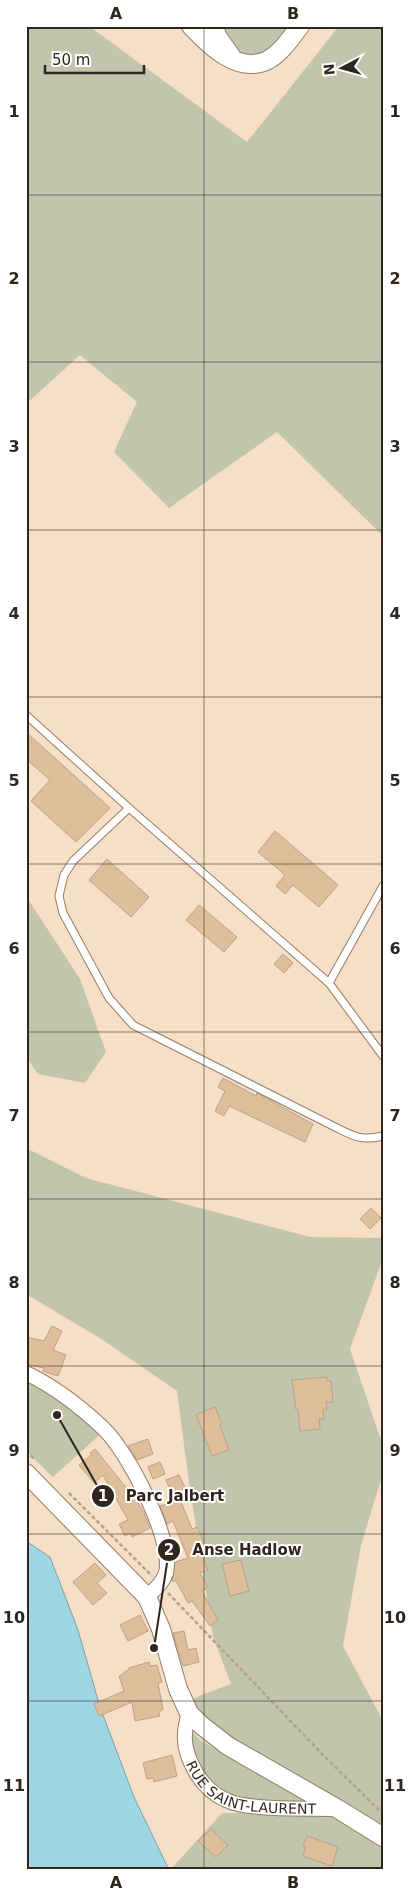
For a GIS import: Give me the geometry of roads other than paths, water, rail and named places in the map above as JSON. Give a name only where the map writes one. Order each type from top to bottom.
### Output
[{"type":"street","points":[[191,26],[212,48],[223,55],[248,64],[266,61],[278,52],[300,26]]},
{"type":"street","points":[[214,26],[217,36],[235,60]]},
{"type":"street","points":[[26,1373],[46,1383],[70,1400],[105,1430],[125,1455],[151,1507],[160,1532],[167,1564],[165,1575],[160,1584],[147,1597]]},
{"type":"street","name":"RUE SAINT-LAURENT","points":[[33,1469],[147,1597],[161,1629],[178,1689],[189,1713],[228,1746],[383,1837]]},
{"type":"street","name":"RUE SAINT-LAURENT","points":[[189,1713],[183,1738],[190,1762],[198,1778],[212,1792],[227,1801],[250,1806],[338,1809]]},
{"type":"lane","points":[[26,715],[128,808],[329,983],[383,1056]]},
{"type":"lane","points":[[128,808],[73,861],[64,875],[59,896],[63,913],[109,998],[133,1024],[337,1128],[359,1138],[383,1136]]},
{"type":"lane","points":[[329,983],[383,886]]},
{"type":"water","points":[[26,1541],[50,1557],[78,1630],[100,1707],[134,1797],[169,1870],[26,1870]]},
{"type":"place","name":"Parc Jalbert","points":[[57,1415]]},
{"type":"place","name":"Anse Hadlow","points":[[154,1648]]}]
